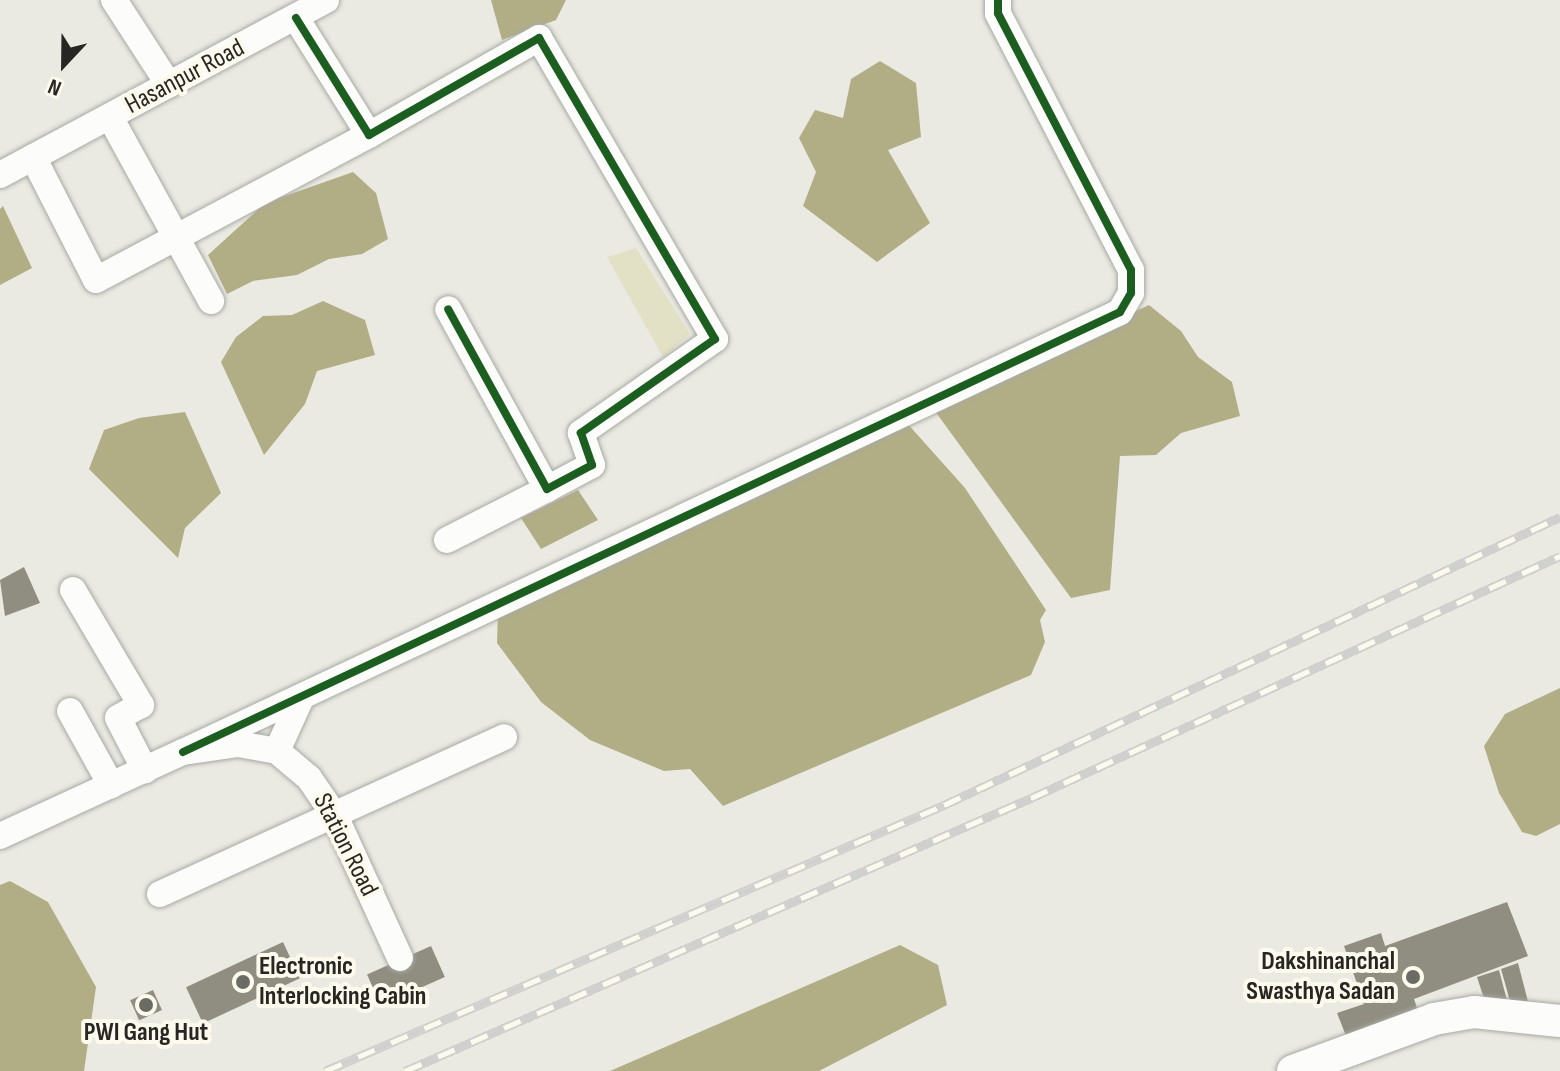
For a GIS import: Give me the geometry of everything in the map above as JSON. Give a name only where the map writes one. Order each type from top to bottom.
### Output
[{"type":"main road","points":[[1293,1071],[1434,1019],[1474,1012],[1560,1021]]},
{"type":"street","points":[[114,0],[169,85]]},
{"type":"street","name":"Hasanpur Road","points":[[0,175],[326,0]]},
{"type":"street","points":[[2,830],[145,770],[1120,312],[1131,293],[1131,270],[998,13],[998,0]]},
{"type":"street","points":[[296,18],[369,135]]},
{"type":"street","points":[[33,157],[96,280],[369,135],[539,38],[715,339],[581,433],[592,465],[447,540]]},
{"type":"street","points":[[110,117],[211,301]]},
{"type":"street","points":[[448,309],[547,489]]},
{"type":"street","points":[[73,590],[141,705],[118,718],[145,770]]},
{"type":"street","points":[[183,752],[238,744],[277,751],[302,696]]},
{"type":"street","points":[[70,711],[111,785]]},
{"type":"street","points":[[160,894],[504,737]]},
{"type":"street","name":"Station Road","points":[[277,751],[309,778],[335,816],[400,958]]},
{"type":"shaded area","points":[[491,0],[566,0],[556,20],[502,40]]},
{"type":"shaded area","points":[[880,61],[916,83],[921,137],[888,150],[930,223],[877,262],[803,206],[816,172],[799,138],[815,110],[843,118],[851,79]]},
{"type":"shaded area","points":[[353,172],[376,193],[388,239],[362,254],[329,259],[297,275],[253,281],[227,294],[208,255],[265,203]]},
{"type":"shaded area","points":[[3,206],[32,268],[0,285],[0,209]]},
{"type":"shaded area","points":[[636,248],[690,334],[663,357],[607,257]]},
{"type":"shaded area","points":[[323,301],[365,320],[375,355],[317,371],[305,404],[264,455],[221,362],[236,337],[263,316],[292,315]]},
{"type":"shaded area","points":[[1149,305],[1181,331],[1198,357],[1232,382],[1240,416],[1181,433],[1156,455],[1120,456],[1110,590],[1071,598],[932,407]]},
{"type":"shaded area","points":[[185,412],[221,493],[185,528],[178,558],[89,469],[104,430],[139,418]]},
{"type":"shaded area","points":[[906,422],[965,488],[1046,610],[1040,620],[1045,642],[1031,675],[723,806],[690,769],[664,771],[590,740],[541,702],[497,643],[498,613]]},
{"type":"shaded area","points":[[578,490],[598,520],[541,549],[521,518]]},
{"type":"shaded area","points":[[1560,688],[1560,824],[1536,836],[1522,832],[1499,793],[1484,746],[1505,714]]},
{"type":"shaded area","points":[[10,881],[48,902],[96,987],[84,1071],[0,1071],[0,885]]},
{"type":"shaded area","points":[[900,945],[938,965],[947,1005],[819,1071],[610,1071]]},
{"type":"building","points":[[24,567],[40,603],[5,616],[0,580]]},
{"type":"building","name":"Dakshinanchal Swasthya Sadan","points":[[1507,902],[1528,956],[1414,999],[1422,1022],[1350,1046],[1337,1013],[1364,1004],[1344,946],[1381,933],[1385,946]]},
{"type":"building","name":"Electronic Interlocking Cabin","points":[[283,942],[300,978],[203,1023],[186,987]]},
{"type":"building","points":[[431,946],[445,977],[381,1006],[367,974]]},
{"type":"building","points":[[1518,963],[1531,1013],[1513,1012],[1501,969]]},
{"type":"building","points":[[1499,970],[1510,1012],[1488,1011],[1477,977]]},
{"type":"building","name":"PWI Gang Hut","points":[[153,990],[162,1010],[139,1020],[130,1000]]},
{"type":"railway","points":[[325,1071],[944,805],[1560,517]]},
{"type":"railway","points":[[405,1071],[1031,798],[1560,556]]},
{"type":"cycle path","points":[[183,752],[1120,312],[1131,293],[1131,270],[998,13],[998,0]]},
{"type":"cycle path","points":[[296,18],[369,135],[539,38],[715,339],[581,433],[592,465],[547,489],[448,309]]},
{"type":"place","name":"Dakshinanchal Swasthya Sadan","points":[[1413,977]]},
{"type":"place","name":"Electronic Interlocking Cabin","points":[[243,982]]},
{"type":"place","name":"PWI Gang Hut","points":[[146,1005]]}]
